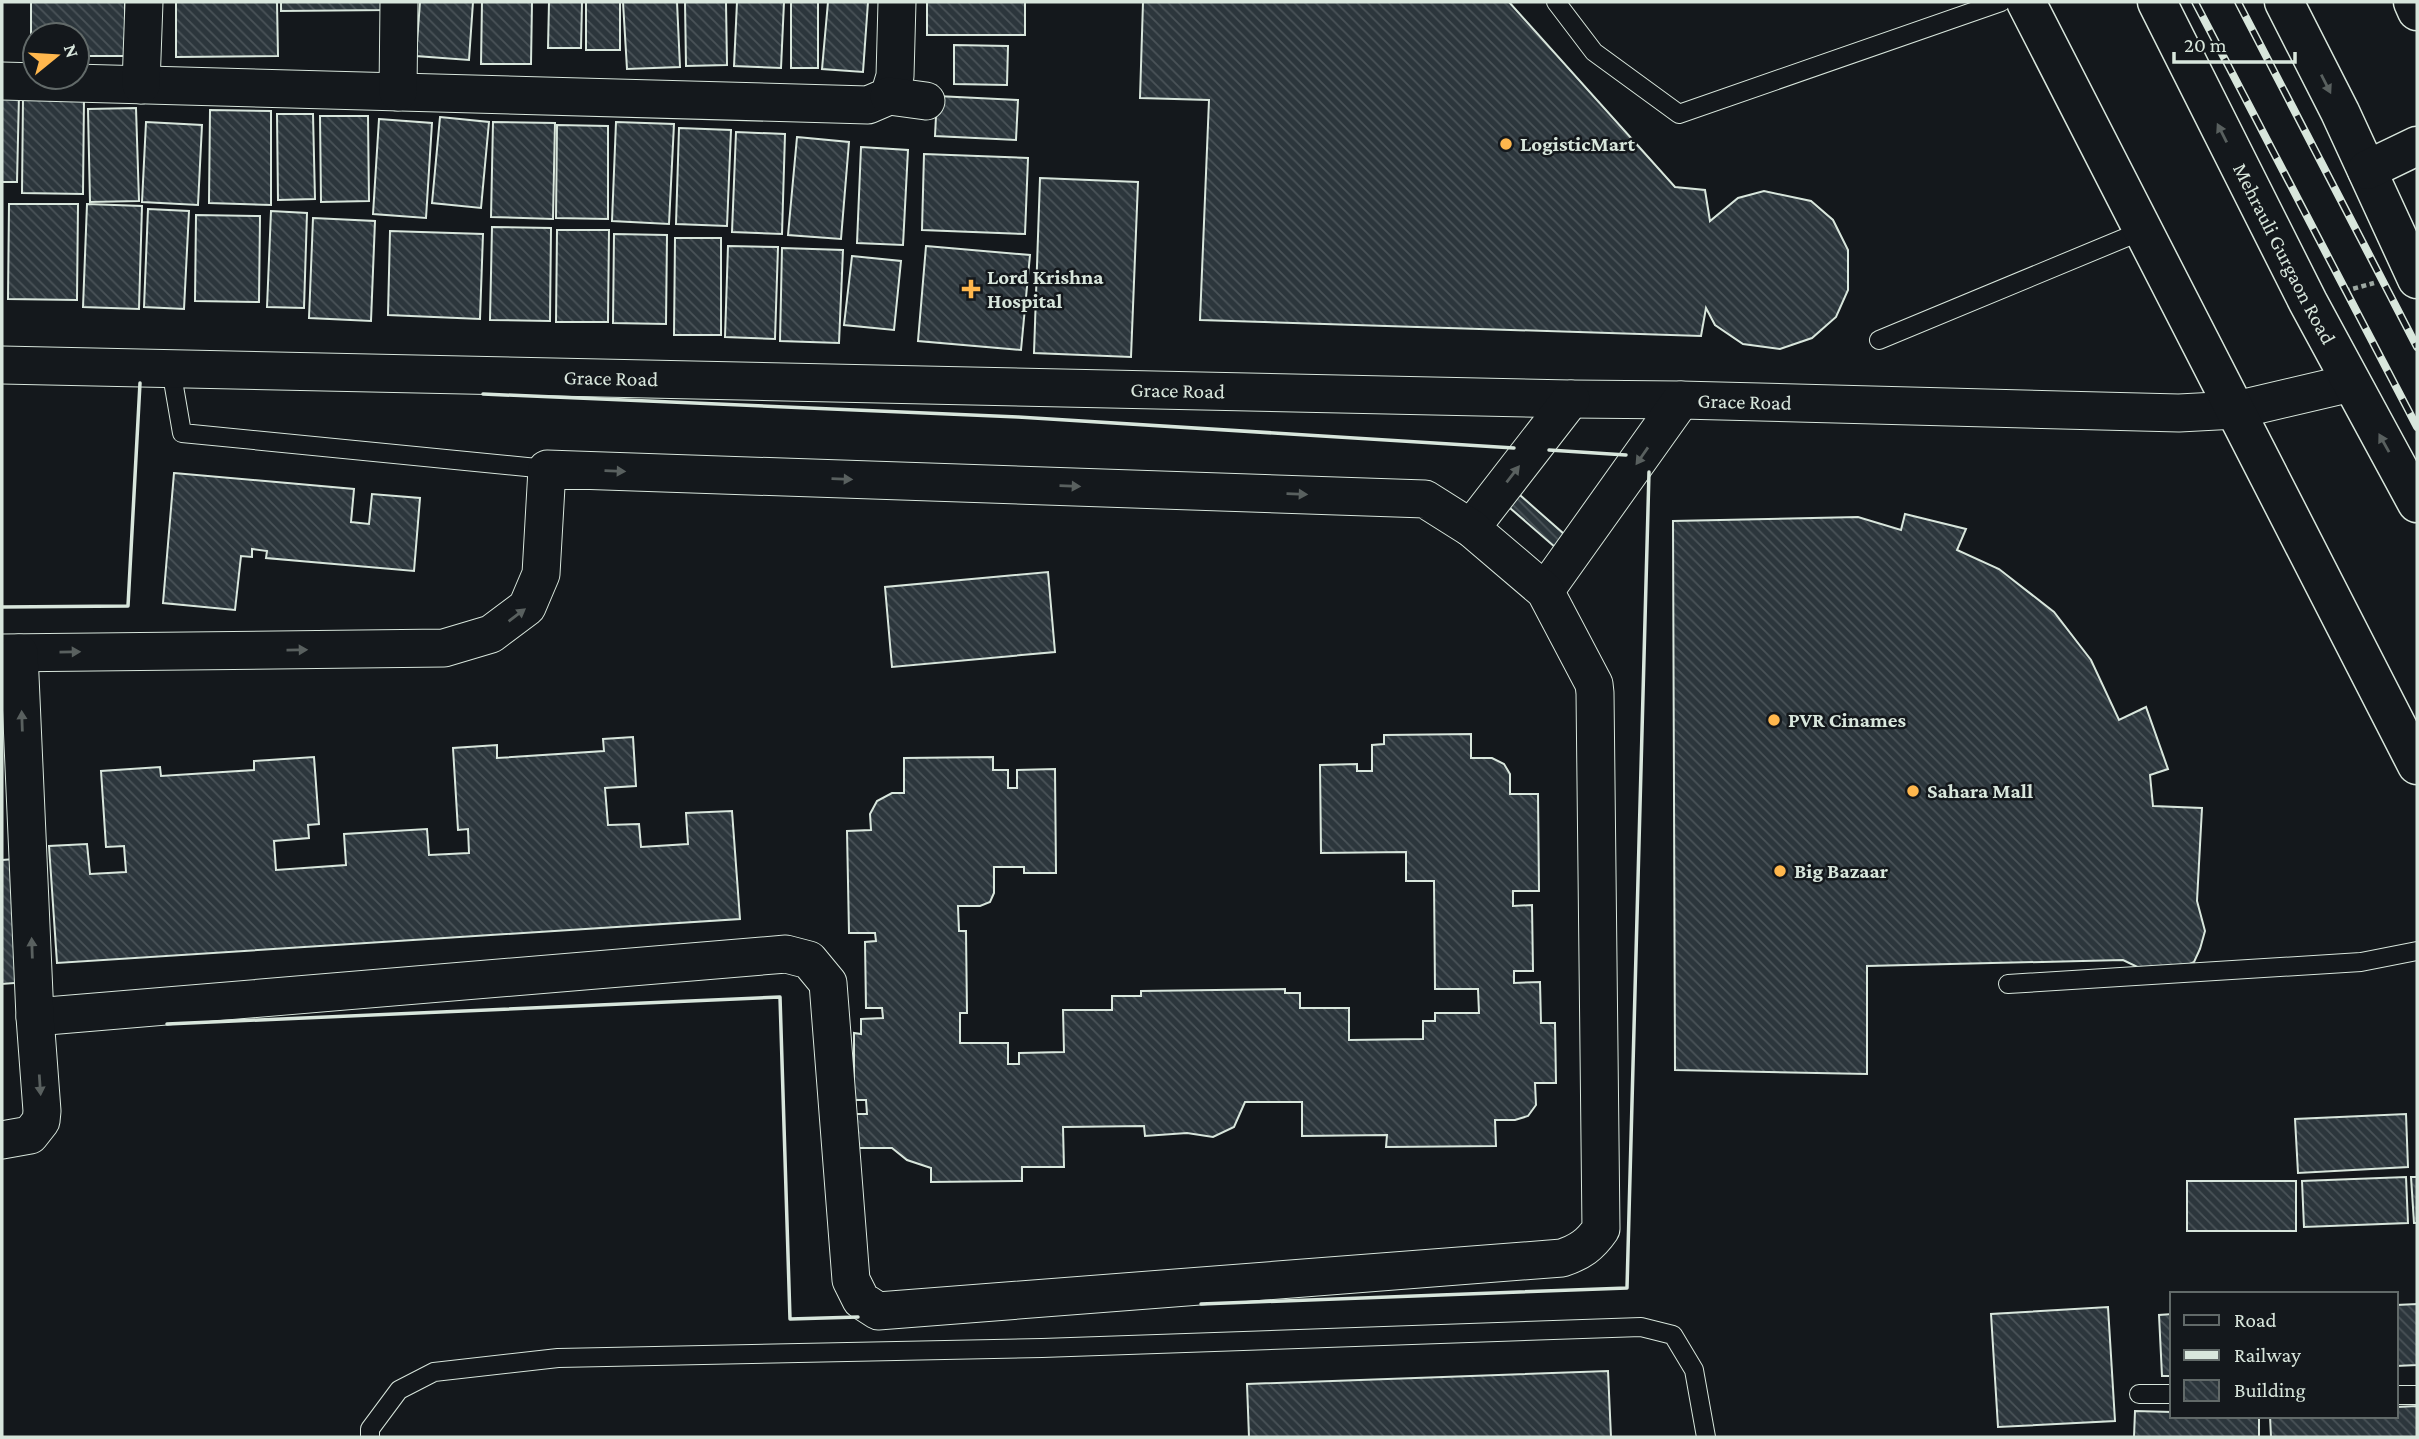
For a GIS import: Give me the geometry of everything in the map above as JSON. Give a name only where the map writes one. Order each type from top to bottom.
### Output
[{"type":"main road","points":[[2026,2],[2417,765]]},
{"type":"main road","name":"Mehrauli Gurgaon Road","points":[[2157,2],[2308,302],[2417,503]]},
{"type":"main road","points":[[2284,2],[2416,275]]},
{"type":"main road","points":[[2413,2],[2417,10]]},
{"type":"main road","points":[[2367,170],[2417,146]]},
{"type":"street","points":[[141,85],[144,2]]},
{"type":"street","points":[[398,92],[399,2]]},
{"type":"street","points":[[889,96],[895,76],[897,2]]},
{"type":"street","points":[[2,81],[868,105],[889,96],[926,101]]},
{"type":"street","name":"Grace Road","points":[[2,365],[2179,413],[2236,410],[2351,383]]},
{"type":"street","points":[[1471,528],[1571,400]]},
{"type":"street","points":[[1545,591],[1681,400]]},
{"type":"street","points":[[2,1140],[30,1135],[41,1121],[10,653],[444,648],[491,634],[527,607],[541,574],[547,468],[1426,499],[1471,528],[1545,591],[1594,684],[1601,1229],[1593,1242],[1579,1252],[1562,1258],[877,1311],[861,1300],[851,1280],[828,983],[809,960],[786,954],[35,1017]]},
{"type":"lane","points":[[1556,2],[1594,52],[1679,114],[2001,2]]},
{"type":"lane","points":[[1879,340],[2144,230]]},
{"type":"lane","points":[[171,369],[182,433],[547,468]]},
{"type":"lane","points":[[2008,984],[2361,962],[2417,951]]},
{"type":"lane","points":[[370,1437],[370,1429],[399,1390],[434,1372],[558,1358],[1042,1348],[1641,1327],[1673,1335],[1694,1370],[1706,1437]]},
{"type":"lane","points":[[2139,1394],[2170,1394]]},
{"type":"lane","points":[[2398,1395],[2417,1395]]},
{"type":"path","points":[[2308,302],[2416,275]]},
{"type":"building","points":[[31,2],[125,2],[125,56],[91,56],[91,21],[31,21]]},
{"type":"building","points":[[176,2],[277,2],[278,56],[176,57]]},
{"type":"building","points":[[281,2],[388,2],[388,10],[281,11]]},
{"type":"building","points":[[420,2],[473,2],[469,60],[416,56]]},
{"type":"building","points":[[482,2],[532,2],[531,64],[481,64]]},
{"type":"building","points":[[549,2],[582,2],[581,48],[548,48]]},
{"type":"building","points":[[586,2],[620,2],[620,50],[586,50]]},
{"type":"building","points":[[623,2],[677,2],[680,67],[627,69]]},
{"type":"building","points":[[685,2],[726,2],[727,65],[686,66]]},
{"type":"building","points":[[737,2],[784,2],[781,68],[734,66]]},
{"type":"building","points":[[791,2],[818,2],[818,68],[791,68]]},
{"type":"building","points":[[828,2],[868,2],[863,72],[822,69]]},
{"type":"building","points":[[927,2],[1025,2],[1025,35],[927,35]]},
{"type":"building","points":[[1143,2],[1509,2],[1675,187],[1705,190],[1710,221],[1738,198],[1764,191],[1811,201],[1833,220],[1848,250],[1848,290],[1836,317],[1812,338],[1780,349],[1743,344],[1715,325],[1706,308],[1701,336],[1200,320],[1209,100],[1140,98]]},
{"type":"building","points":[[954,45],[1008,46],[1007,85],[954,84]]},
{"type":"building","points":[[2,94],[19,95],[17,182],[2,182]]},
{"type":"building","points":[[937,96],[1018,100],[1016,140],[935,136]]},
{"type":"building","points":[[23,97],[84,98],[83,194],[22,193]]},
{"type":"building","points":[[136,108],[139,201],[90,202],[88,109]]},
{"type":"building","points":[[210,110],[271,111],[271,205],[209,203]]},
{"type":"building","points":[[277,114],[313,114],[315,199],[278,200]]},
{"type":"building","points":[[320,116],[368,116],[369,201],[321,202]]},
{"type":"building","points":[[440,117],[489,122],[481,208],[432,203]]},
{"type":"building","points":[[379,119],[432,123],[426,218],[373,214]]},
{"type":"building","points":[[146,122],[202,125],[198,205],[142,202]]},
{"type":"building","points":[[493,122],[555,123],[553,219],[491,217]]},
{"type":"building","points":[[616,122],[674,124],[669,224],[612,221]]},
{"type":"building","points":[[557,125],[608,126],[608,219],[556,218]]},
{"type":"building","points":[[679,128],[731,130],[727,226],[676,224]]},
{"type":"building","points":[[736,132],[785,134],[782,234],[732,232]]},
{"type":"building","points":[[797,137],[849,142],[841,239],[788,235]]},
{"type":"building","points":[[861,147],[908,150],[903,245],[857,243]]},
{"type":"building","points":[[924,154],[1028,158],[1025,234],[922,230]]},
{"type":"building","points":[[1040,178],[1138,182],[1131,357],[1034,353]]},
{"type":"building","points":[[9,204],[78,204],[77,300],[8,299]]},
{"type":"building","points":[[87,204],[142,206],[139,309],[83,307]]},
{"type":"building","points":[[148,209],[189,211],[184,309],[144,307]]},
{"type":"building","points":[[271,211],[307,213],[304,308],[267,307]]},
{"type":"building","points":[[196,215],[260,216],[259,302],[195,301]]},
{"type":"building","points":[[313,218],[375,221],[371,321],[309,318]]},
{"type":"building","points":[[492,227],[551,228],[550,321],[490,320]]},
{"type":"building","points":[[557,230],[609,230],[608,322],[556,322]]},
{"type":"building","points":[[390,231],[483,234],[480,319],[388,315]]},
{"type":"building","points":[[614,234],[667,235],[666,324],[613,323]]},
{"type":"building","points":[[675,238],[721,238],[721,335],[674,335]]},
{"type":"building","points":[[728,246],[778,247],[775,339],[725,337]]},
{"type":"building","points":[[926,246],[1030,255],[1021,350],[918,341]]},
{"type":"building","points":[[782,248],[843,250],[839,343],[780,341]]},
{"type":"building","points":[[852,256],[901,261],[894,330],[844,325]]},
{"type":"building","points":[[174,473],[354,489],[351,522],[369,524],[372,494],[420,498],[414,571],[266,558],[267,551],[252,549],[252,557],[241,556],[235,610],[163,603]]},
{"type":"building","points":[[1513,489],[1572,541],[1563,554],[1503,502]]},
{"type":"building","name":"Sahara Mall","points":[[1905,514],[1966,529],[1957,550],[1999,569],[2054,612],[2091,660],[2119,720],[2146,707],[2168,769],[2150,775],[2153,806],[2202,808],[2197,901],[2205,931],[2200,949],[2194,962],[2171,973],[2150,973],[2123,960],[1867,966],[1867,1074],[1675,1070],[1673,521],[1858,517],[1901,530]]},
{"type":"building","points":[[1048,572],[1055,652],[892,667],[885,587]]},
{"type":"building","points":[[1471,734],[1471,758],[1492,758],[1504,764],[1510,774],[1510,794],[1538,794],[1539,891],[1513,891],[1513,906],[1532,905],[1533,971],[1514,971],[1514,983],[1540,982],[1541,1023],[1555,1023],[1556,1083],[1535,1083],[1536,1105],[1528,1116],[1515,1120],[1495,1120],[1496,1146],[1386,1147],[1387,1135],[1302,1136],[1302,1102],[1245,1102],[1234,1127],[1213,1137],[1187,1133],[1145,1136],[1144,1126],[1063,1127],[1064,1167],[1022,1167],[1022,1181],[931,1182],[931,1168],[907,1160],[892,1148],[855,1148],[855,1114],[867,1114],[866,1100],[854,1100],[854,1033],[861,1034],[861,1019],[883,1018],[882,1008],[866,1008],[865,942],[876,941],[875,933],[849,933],[847,831],[871,830],[870,814],[877,801],[892,793],[904,793],[904,758],[993,757],[993,770],[1008,770],[1008,788],[1017,788],[1017,770],[1055,769],[1056,873],[1024,873],[1024,867],[994,867],[994,893],[990,902],[980,906],[958,906],[959,931],[966,931],[967,1013],[960,1013],[960,1043],[1008,1043],[1008,1064],[1019,1064],[1019,1053],[1064,1052],[1063,1010],[1112,1010],[1112,996],[1141,996],[1141,991],[1285,989],[1285,993],[1300,993],[1300,1008],[1349,1008],[1349,1040],[1423,1039],[1423,1021],[1435,1021],[1435,1013],[1479,1013],[1478,989],[1435,989],[1434,881],[1406,881],[1406,852],[1321,853],[1320,765],[1357,764],[1357,771],[1372,771],[1372,745],[1384,744],[1384,735]]},
{"type":"building","points":[[633,737],[636,786],[605,788],[608,825],[639,824],[641,847],[688,844],[686,813],[732,811],[740,919],[57,963],[49,846],[87,844],[90,874],[126,872],[124,846],[106,847],[101,771],[160,767],[161,776],[254,770],[254,761],[314,757],[319,824],[308,825],[309,838],[274,841],[276,870],[346,865],[344,834],[427,829],[429,855],[469,853],[468,829],[458,830],[453,748],[497,745],[497,758],[604,751],[603,739]]},
{"type":"building","points":[[15,859],[27,982],[2,984],[2,860]]},
{"type":"building","points":[[2406,1114],[2408,1167],[2298,1173],[2295,1119]]},
{"type":"building","points":[[2406,1177],[2408,1223],[2304,1227],[2302,1181]]},
{"type":"building","points":[[2411,1177],[2417,1177],[2417,1223],[2414,1223]]},
{"type":"building","points":[[2187,1181],[2296,1181],[2296,1231],[2187,1231]]},
{"type":"building","points":[[2417,1304],[2417,1365],[2398,1366],[2398,1305]]},
{"type":"building","points":[[2108,1307],[2115,1421],[1998,1427],[1991,1314]]},
{"type":"building","points":[[2170,1314],[2170,1376],[2162,1376],[2159,1315]]},
{"type":"building","points":[[1608,1371],[1611,1437],[1249,1437],[1247,1384]]},
{"type":"building","points":[[2417,1406],[2417,1437],[2271,1437],[2270,1418],[2398,1418],[2398,1407]]},
{"type":"building","points":[[2135,1411],[2170,1412],[2170,1418],[2259,1418],[2259,1437],[2134,1437]]},
{"type":"railway","points":[[2195,2],[2417,427]]},
{"type":"railway","points":[[2238,2],[2417,347]]},
{"type":"wall","points":[[2,607],[128,606],[140,383]]},
{"type":"wall","points":[[483,394],[1018,417],[1514,448]]},
{"type":"wall","points":[[1549,450],[1626,455]]},
{"type":"wall","points":[[1201,1304],[1627,1288],[1649,472]]},
{"type":"wall","points":[[167,1024],[780,997],[790,1319],[858,1317]]},
{"type":"place","name":"LogisticMart","points":[[1506,144]]},
{"type":"place","name":"Lord Krishna Hospital","points":[[971,289]]},
{"type":"place","name":"PVR Cinames","points":[[1774,720]]},
{"type":"place","name":"Sahara Mall","points":[[1913,791]]},
{"type":"place","name":"Big Bazaar","points":[[1780,871]]}]
